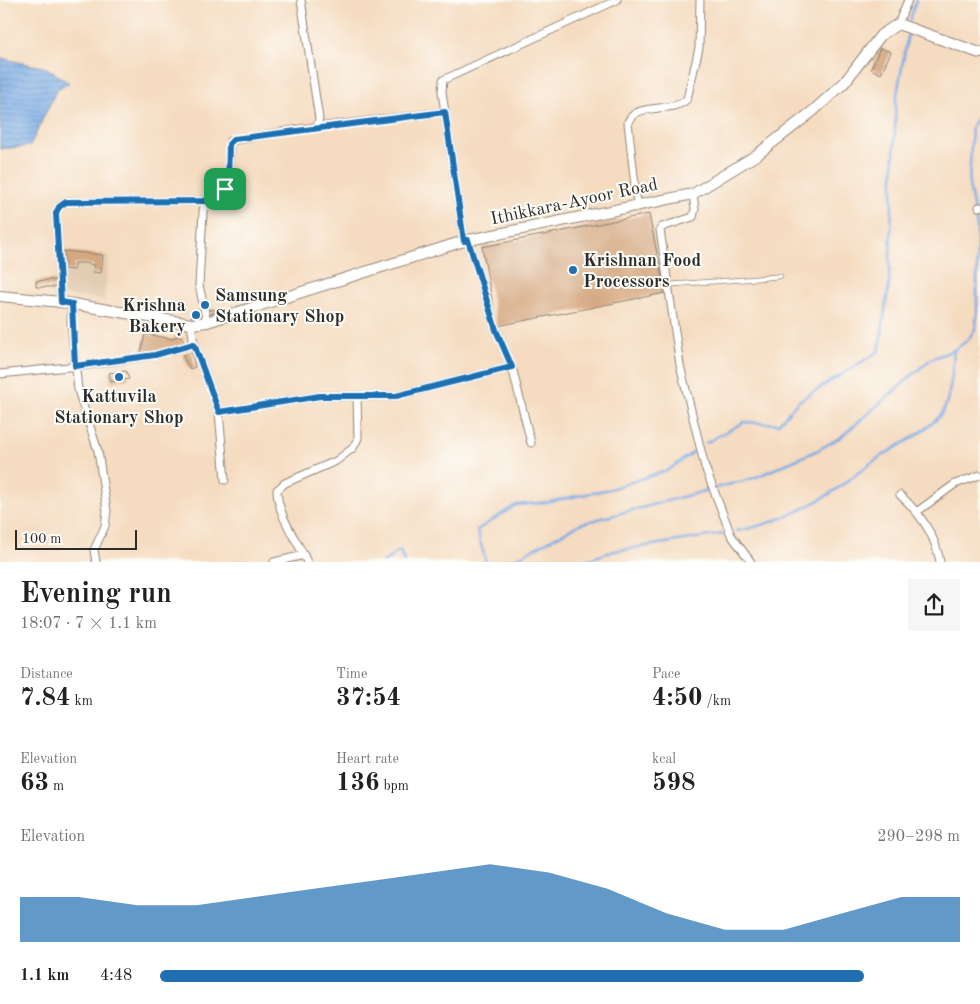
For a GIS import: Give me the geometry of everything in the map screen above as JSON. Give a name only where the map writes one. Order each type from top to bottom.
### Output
[{"type":"main road","name":"Ithikkara-Ayoor Road","points":[[0,296],[61,302],[191,324],[207,322],[466,240],[693,194],[758,154],[813,111],[844,83],[881,35],[898,24]]},
{"type":"main road","points":[[898,24],[980,53]]},
{"type":"street","points":[[301,0],[319,119],[317,127]]},
{"type":"street","points":[[531,443],[512,367],[496,330],[466,240],[442,85],[448,76],[617,0]]},
{"type":"street","points":[[637,204],[628,122],[638,112],[680,104],[687,99],[699,48],[700,0]]},
{"type":"street","points":[[898,24],[908,0]]},
{"type":"street","points":[[61,302],[56,213],[59,207],[66,202],[205,201],[228,185],[230,141],[317,127],[445,112]]},
{"type":"street","points":[[693,194],[694,216],[662,227],[660,230],[667,286],[680,365],[705,467],[731,535],[751,562]]},
{"type":"street","points":[[205,201],[199,285],[207,322]]},
{"type":"street","points":[[72,304],[75,366],[81,403],[98,450],[107,511],[105,526],[94,550],[96,562]]},
{"type":"street","points":[[191,324],[194,344],[219,412],[225,480]]},
{"type":"street","points":[[0,374],[155,355],[194,344]]},
{"type":"street","points":[[219,412],[320,396],[396,396],[512,367]]},
{"type":"street","points":[[274,562],[305,558],[280,509],[277,490],[285,482],[336,461],[353,448],[358,438],[357,396]]},
{"type":"street","points":[[918,511],[955,484],[980,475]]},
{"type":"street","points":[[900,495],[918,511],[934,541],[940,562]]},
{"type":"lane","points":[[667,286],[711,280],[748,281],[780,276]]},
{"type":"shaded area","points":[[64,251],[109,255],[104,300],[64,295]]},
{"type":"water","points":[[0,58],[47,68],[69,83],[57,89],[30,146],[0,149]]},
{"type":"building","points":[[880,48],[891,52],[881,74],[871,69]]},
{"type":"building","name":"Krishnan Food Processors","points":[[649,214],[665,293],[497,326],[482,247]]},
{"type":"building","points":[[64,251],[103,255],[101,273],[93,272],[94,265],[85,263],[74,263],[74,270],[64,269]]},
{"type":"building","points":[[59,280],[58,287],[36,287],[36,281]]},
{"type":"building","name":"Samsung Stationary Shop","points":[[206,299],[209,311],[214,309],[215,312],[207,315],[202,300]]},
{"type":"building","name":"Krishna Bakery","points":[[199,311],[201,317],[192,319],[191,313]]},
{"type":"building","points":[[145,334],[172,339],[179,335],[184,340],[178,346],[141,354]]},
{"type":"building","points":[[192,353],[195,367],[190,369],[182,355]]},
{"type":"building","name":"Kattuvila Stationary Shop","points":[[126,371],[129,379],[111,382],[109,373]]},
{"type":"waterway","points":[[910,20],[916,0]]},
{"type":"waterway","points":[[706,443],[744,422],[778,424],[799,401],[879,351],[889,284],[896,100],[908,34]]},
{"type":"waterway","points":[[509,562],[580,524],[754,478],[818,450],[841,437],[931,359],[954,350],[968,340],[975,329],[977,316],[977,227],[969,185],[972,126],[980,111]]},
{"type":"waterway","points":[[736,531],[773,521],[809,506],[929,426],[942,413],[948,399],[954,350]]},
{"type":"waterway","points":[[486,562],[477,530],[516,505],[549,502],[610,489],[668,470],[695,451]]},
{"type":"waterway","points":[[580,562],[614,551],[723,534]]},
{"type":"waterway","points":[[384,562],[400,550],[404,562]]},
{"type":"place","name":"Krishnan Food Processors","points":[[573,270]]},
{"type":"place","name":"Samsung Stationary Shop","points":[[205,305]]},
{"type":"place","name":"Krishna Bakery","points":[[196,315]]},
{"type":"place","name":"Kattuvila Stationary Shop","points":[[119,377]]},
{"type":"route","points":[[445,112],[464,241],[468,240],[496,330],[512,367],[396,396],[320,396],[219,412],[194,344],[155,355],[75,366],[71,321],[72,304],[61,302],[60,260],[55,223],[59,207],[73,200],[205,201],[225,189],[229,178],[228,149],[230,141],[234,139],[275,135],[300,129],[445,112]]}]
